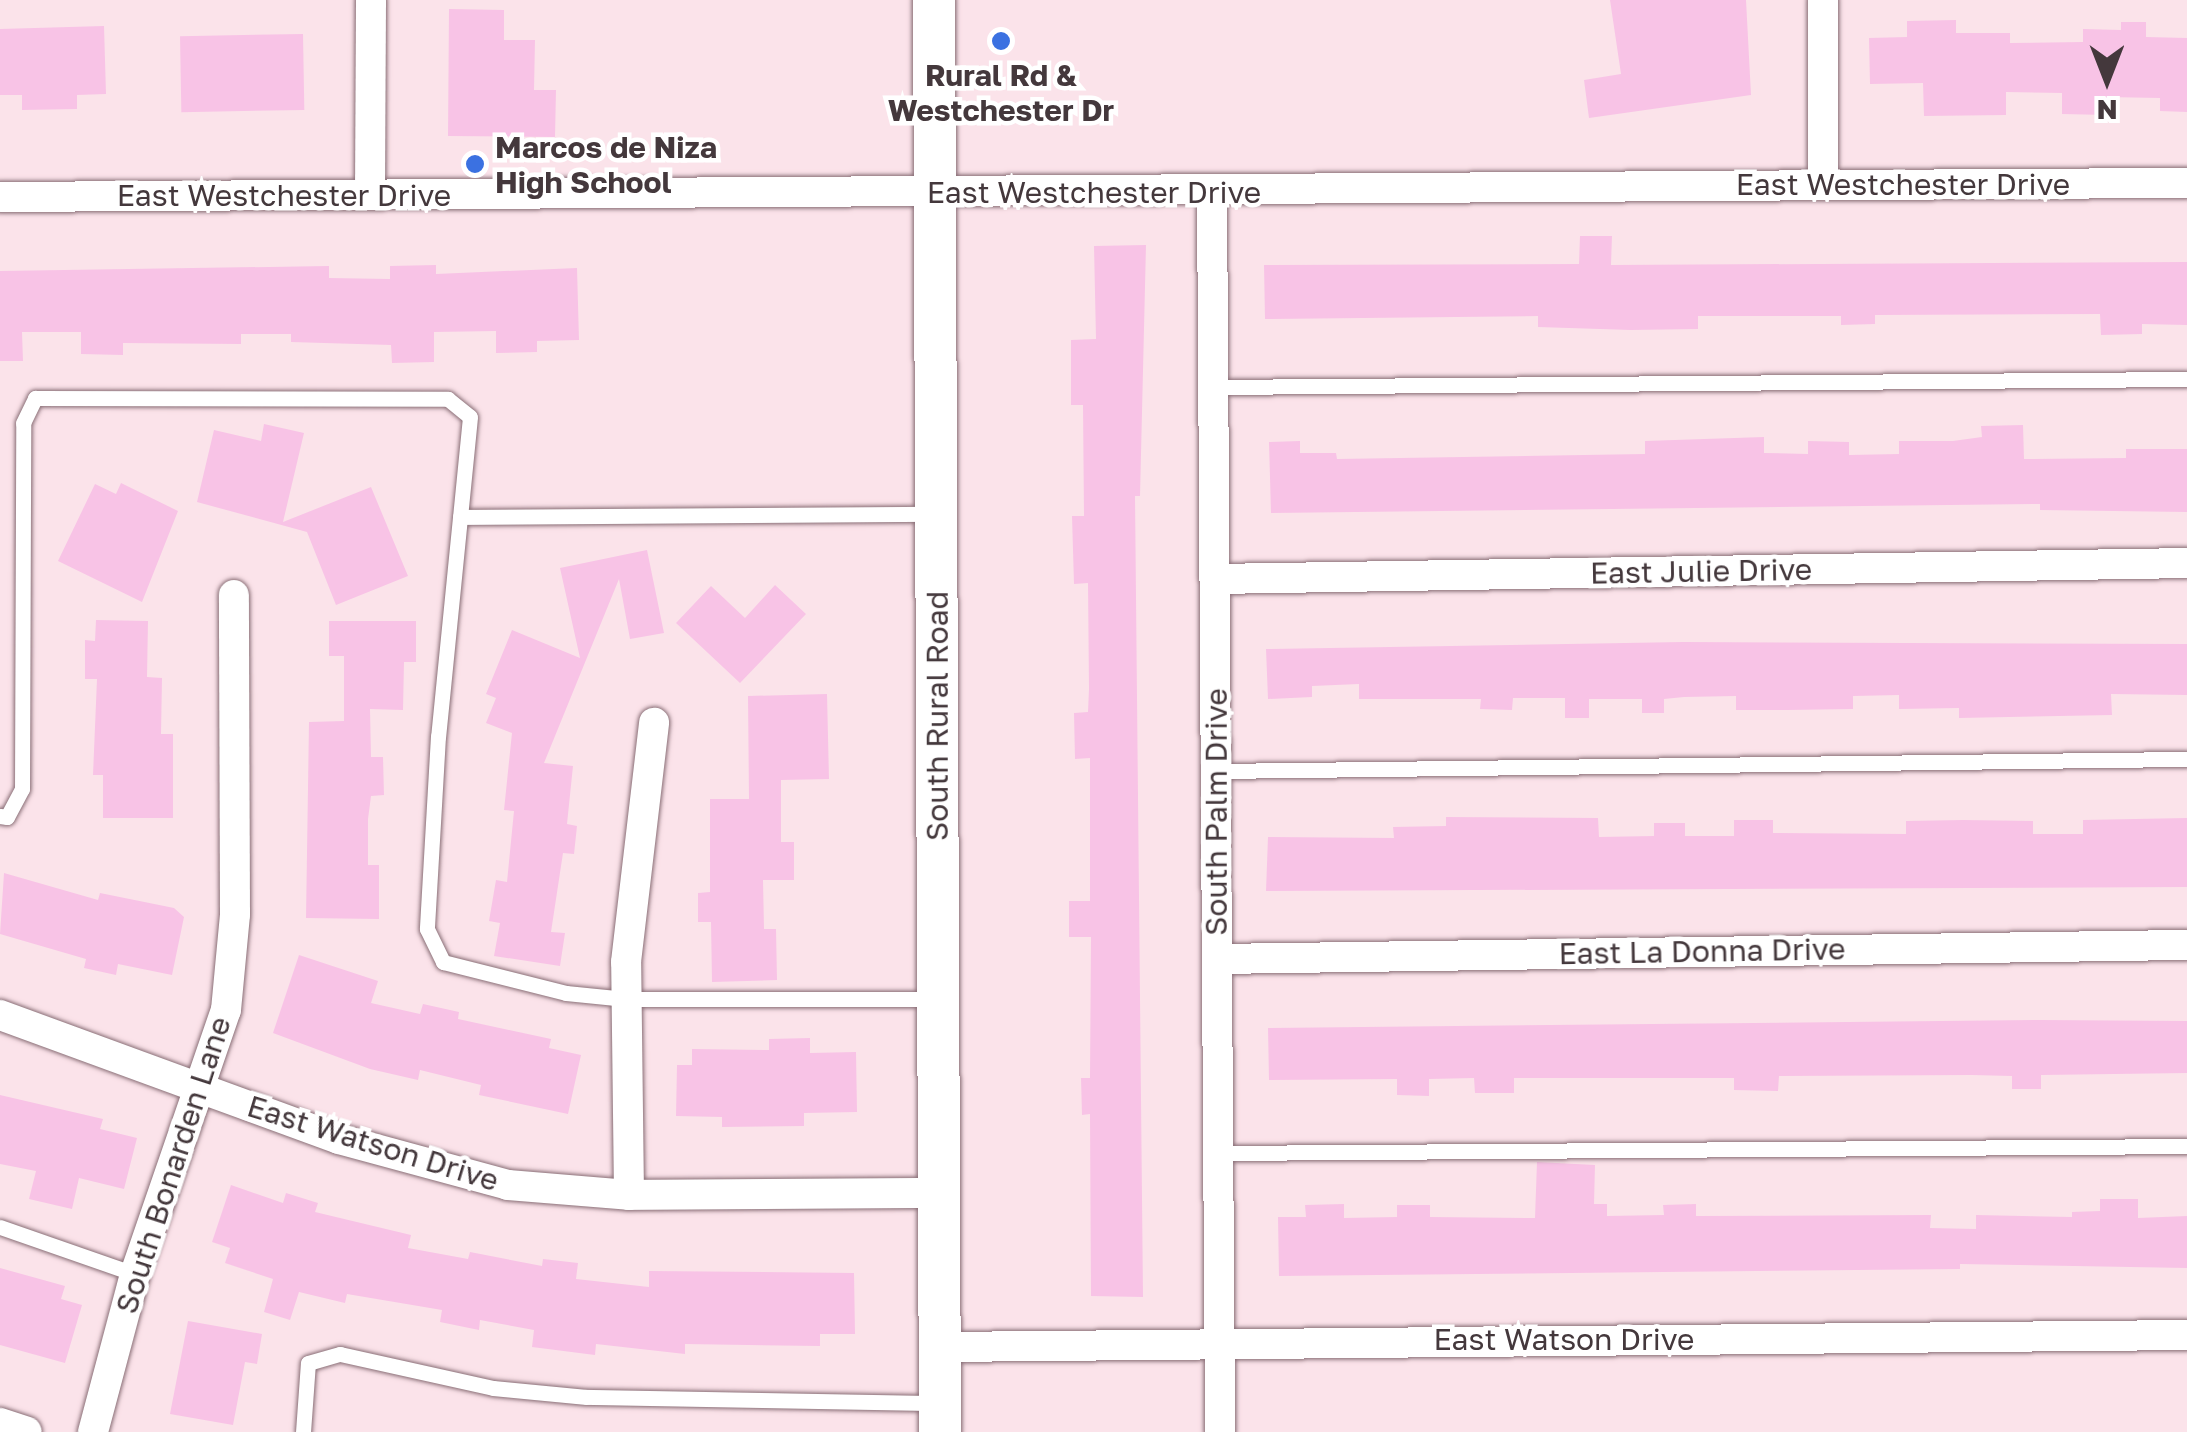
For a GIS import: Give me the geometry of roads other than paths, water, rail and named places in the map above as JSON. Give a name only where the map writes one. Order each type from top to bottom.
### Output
[{"type":"main road","name":"South Rural Road","points":[[934,0],[940,1417]]},
{"type":"street","points":[[370,0],[370,193]]},
{"type":"street","points":[[1823,0],[1823,184]]},
{"type":"street","name":"East Westchester Drive","points":[[0,197],[2187,183]]},
{"type":"street","name":"South Palm Drive","points":[[1212,192],[1220,1432]]},
{"type":"street","name":"East Julie Drive","points":[[1214,578],[2187,563]]},
{"type":"street","name":"South Bonarden Lane","points":[[93,1432],[135,1274],[226,1010],[235,915],[234,595]]},
{"type":"street","points":[[629,1195],[626,999],[629,920],[654,724]]},
{"type":"street","name":"East La Donna Drive","points":[[1217,958],[2187,945]]},
{"type":"street","name":"East Watson Drive","points":[[0,1015],[430,1166],[508,1185],[629,1195],[940,1193]]},
{"type":"street","name":"East Watson Drive","points":[[940,1347],[2187,1335]]},
{"type":"street","points":[[0,1424],[26,1432]]},
{"type":"lane","points":[[1213,387],[2187,379]]},
{"type":"lane","points":[[0,816],[7,817],[22,789],[22,423],[36,398],[448,399],[470,417],[428,929],[443,962],[566,993],[626,999],[940,999]]},
{"type":"lane","points":[[460,517],[936,514]]},
{"type":"lane","points":[[1216,770],[2187,758]]},
{"type":"lane","points":[[1218,1153],[2187,1146]]},
{"type":"lane","points":[[0,1227],[135,1274]]},
{"type":"lane","points":[[303,1432],[308,1363],[340,1354],[493,1388],[940,1417]]},
{"type":"place","name":"Rural Rd & Westchester Dr","points":[[1001,41]]},
{"type":"place","name":"Marcos de Niza High School","points":[[475,164]]}]
